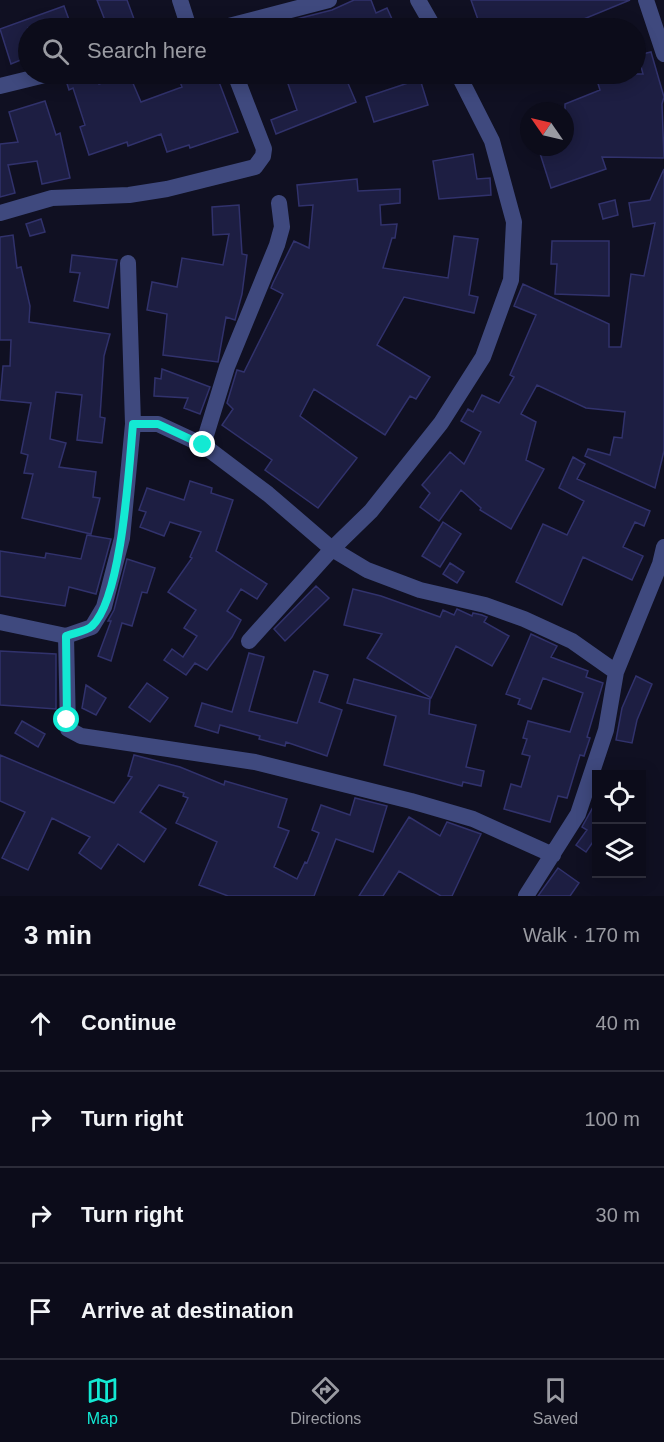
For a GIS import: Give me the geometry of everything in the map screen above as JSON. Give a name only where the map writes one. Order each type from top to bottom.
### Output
[{"type":"street","points":[[180,0],[186,18]]},
{"type":"street","points":[[260,18],[329,0]]},
{"type":"street","points":[[418,0],[428,18]]},
{"type":"street","points":[[646,0],[664,54]]},
{"type":"street","points":[[1,84],[18,80]]},
{"type":"street","points":[[0,213],[52,198],[129,195],[167,189],[255,167],[263,156],[264,149],[239,84]]},
{"type":"street","points":[[249,642],[332,549],[371,511],[441,423],[483,357],[512,280],[514,222],[492,141],[463,84]]},
{"type":"street","points":[[203,445],[227,367],[277,245],[282,227],[279,203]]},
{"type":"street","points":[[0,622],[66,636],[92,627],[104,607],[122,538],[133,424],[128,263]]},
{"type":"street","points":[[133,424],[158,424],[203,445],[268,494],[332,549],[367,570],[420,590],[485,605],[545,627],[572,641],[616,672]]},
{"type":"street","points":[[526,896],[578,814],[606,730],[616,672],[660,564],[664,547]]},
{"type":"street","points":[[66,636],[68,729],[81,736],[255,762],[411,801],[473,819],[554,855]]},
{"type":"building","points":[[97,0],[127,0],[134,18],[104,18]]},
{"type":"building","points":[[354,0],[371,0],[376,13],[387,8],[392,18],[300,18],[332,10]]},
{"type":"building","points":[[471,0],[630,0],[586,18],[477,18]]},
{"type":"building","points":[[64,6],[68,18],[31,18]]},
{"type":"building","points":[[18,23],[18,61],[11,64],[0,29]]},
{"type":"building","points":[[651,52],[664,97],[662,104],[664,158],[602,157],[606,169],[551,188],[541,156],[574,156],[574,102],[570,102],[600,90],[598,84],[646,84],[646,53]]},
{"type":"building","points":[[67,84],[133,84],[141,102],[182,87],[181,84],[220,84],[238,132],[190,148],[189,145],[167,152],[161,134],[128,146],[127,142],[89,155],[80,127],[85,125],[73,88],[69,90]]},
{"type":"building","points":[[288,84],[348,84],[356,102],[276,134],[271,120],[297,110]]},
{"type":"building","points":[[405,84],[422,84],[428,105],[374,122],[366,97]]},
{"type":"building","points":[[45,101],[56,135],[60,133],[70,178],[42,184],[37,161],[8,165],[15,193],[0,197],[0,144],[18,142],[9,112]]},
{"type":"building","points":[[473,154],[477,179],[490,178],[491,195],[439,199],[433,161]]},
{"type":"building","points":[[664,169],[664,451],[655,488],[585,456],[588,449],[610,455],[614,437],[622,438],[625,412],[586,408],[537,385],[521,414],[536,422],[526,460],[544,469],[511,529],[480,510],[481,508],[461,490],[439,521],[420,507],[430,493],[422,485],[450,452],[464,464],[481,432],[461,421],[468,409],[473,412],[482,395],[499,403],[514,377],[510,375],[536,315],[514,306],[523,284],[609,324],[609,347],[621,347],[631,274],[644,276],[655,223],[633,227],[629,203],[650,200]]},
{"type":"building","points":[[357,179],[358,191],[400,189],[400,203],[380,205],[381,225],[397,224],[395,238],[392,238],[383,268],[448,278],[454,236],[478,239],[469,295],[478,297],[474,313],[404,297],[377,345],[430,377],[416,399],[410,396],[385,435],[314,389],[300,416],[357,458],[318,508],[265,470],[272,460],[222,425],[233,409],[227,403],[237,370],[244,372],[283,294],[271,288],[273,283],[294,241],[309,248],[313,205],[299,206],[297,185]]},
{"type":"building","points":[[615,200],[618,215],[603,219],[599,204]]},
{"type":"building","points":[[239,205],[242,254],[247,255],[242,294],[235,320],[226,317],[218,362],[163,355],[167,314],[147,310],[152,282],[177,287],[182,258],[223,265],[229,234],[213,235],[212,207]]},
{"type":"building","points":[[41,219],[45,232],[30,236],[26,224]]},
{"type":"building","points":[[13,235],[17,268],[21,267],[30,306],[29,322],[110,334],[104,356],[100,417],[105,418],[102,443],[77,440],[82,395],[56,392],[50,439],[66,443],[59,467],[96,472],[93,497],[100,498],[91,534],[22,518],[33,474],[24,473],[28,455],[21,453],[31,403],[0,400],[3,366],[10,366],[11,340],[0,340],[0,237]]},
{"type":"building","points":[[552,241],[609,241],[609,296],[555,294],[557,264],[551,264]]},
{"type":"building","points":[[72,255],[117,260],[108,308],[74,301],[80,273],[70,272]]},
{"type":"building","points":[[162,369],[210,387],[200,414],[184,408],[188,398],[154,396],[155,378],[161,379]]},
{"type":"building","points":[[573,457],[585,464],[577,479],[650,511],[644,526],[635,522],[623,547],[643,556],[632,580],[583,557],[562,605],[516,582],[543,524],[567,535],[584,501],[559,488]]},
{"type":"building","points":[[190,481],[212,488],[211,493],[233,500],[216,551],[267,584],[257,599],[241,589],[227,611],[241,620],[232,637],[207,670],[195,663],[186,675],[164,660],[172,649],[183,657],[197,636],[184,628],[196,610],[168,592],[192,558],[190,557],[201,532],[170,522],[164,536],[140,527],[146,512],[139,510],[147,488],[184,500]]},
{"type":"building","points":[[443,522],[461,534],[440,567],[422,556]]},
{"type":"building","points":[[87,535],[111,539],[96,594],[69,587],[65,606],[0,596],[0,551],[45,558],[46,553],[81,559]]},
{"type":"building","points":[[127,559],[155,568],[147,593],[142,592],[132,626],[122,623],[111,661],[98,656],[111,621],[108,621],[114,610]]},
{"type":"building","points":[[450,563],[464,572],[457,583],[443,574]]},
{"type":"building","points":[[316,586],[329,598],[285,641],[274,629]]},
{"type":"building","points":[[353,589],[381,596],[440,617],[443,610],[454,615],[457,609],[472,616],[473,613],[482,615],[487,617],[484,622],[509,636],[492,666],[456,646],[431,698],[367,658],[382,634],[344,625]]},
{"type":"building","points":[[531,634],[557,646],[551,657],[588,671],[586,677],[603,683],[587,737],[590,738],[584,756],[580,755],[567,798],[558,796],[550,822],[504,809],[511,784],[521,787],[530,756],[522,754],[527,739],[523,738],[528,721],[570,732],[583,693],[543,678],[531,709],[518,704],[520,699],[506,694]]},
{"type":"building","points":[[0,651],[56,654],[56,709],[0,705]]},
{"type":"building","points":[[249,653],[264,657],[249,711],[297,723],[314,671],[328,675],[319,702],[342,710],[327,756],[286,742],[285,746],[259,739],[260,736],[220,725],[218,733],[195,726],[202,703],[232,712]]},
{"type":"building","points":[[636,676],[652,684],[637,720],[632,743],[616,740],[622,708]]},
{"type":"building","points":[[354,679],[430,699],[429,714],[476,725],[466,767],[484,771],[481,786],[463,782],[462,786],[384,765],[396,716],[347,703]]},
{"type":"building","points":[[147,683],[168,698],[150,722],[129,707]]},
{"type":"building","points":[[86,685],[106,698],[96,715],[82,708]]},
{"type":"building","points":[[22,721],[45,734],[38,747],[15,733]]},
{"type":"building","points":[[0,755],[114,803],[132,777],[128,776],[134,755],[180,767],[224,785],[225,781],[287,799],[278,827],[289,831],[274,867],[297,879],[305,862],[307,863],[319,833],[312,830],[321,805],[350,815],[355,798],[387,806],[373,852],[336,839],[314,896],[228,896],[199,885],[217,842],[176,823],[188,798],[183,796],[184,793],[159,785],[140,812],[166,829],[144,862],[118,844],[101,869],[79,853],[90,837],[52,818],[28,870],[2,858],[25,812],[0,801]]},
{"type":"building","points":[[592,809],[592,843],[586,852],[576,845],[587,830],[582,827]]},
{"type":"building","points":[[409,817],[440,836],[447,822],[481,834],[452,896],[441,896],[399,871],[383,896],[359,896]]},
{"type":"building","points":[[558,868],[579,883],[570,896],[538,896]]},
{"type":"route","points":[[67,720],[66,636],[92,627],[104,607],[122,538],[133,424],[158,424],[179,431],[203,445]]}]
